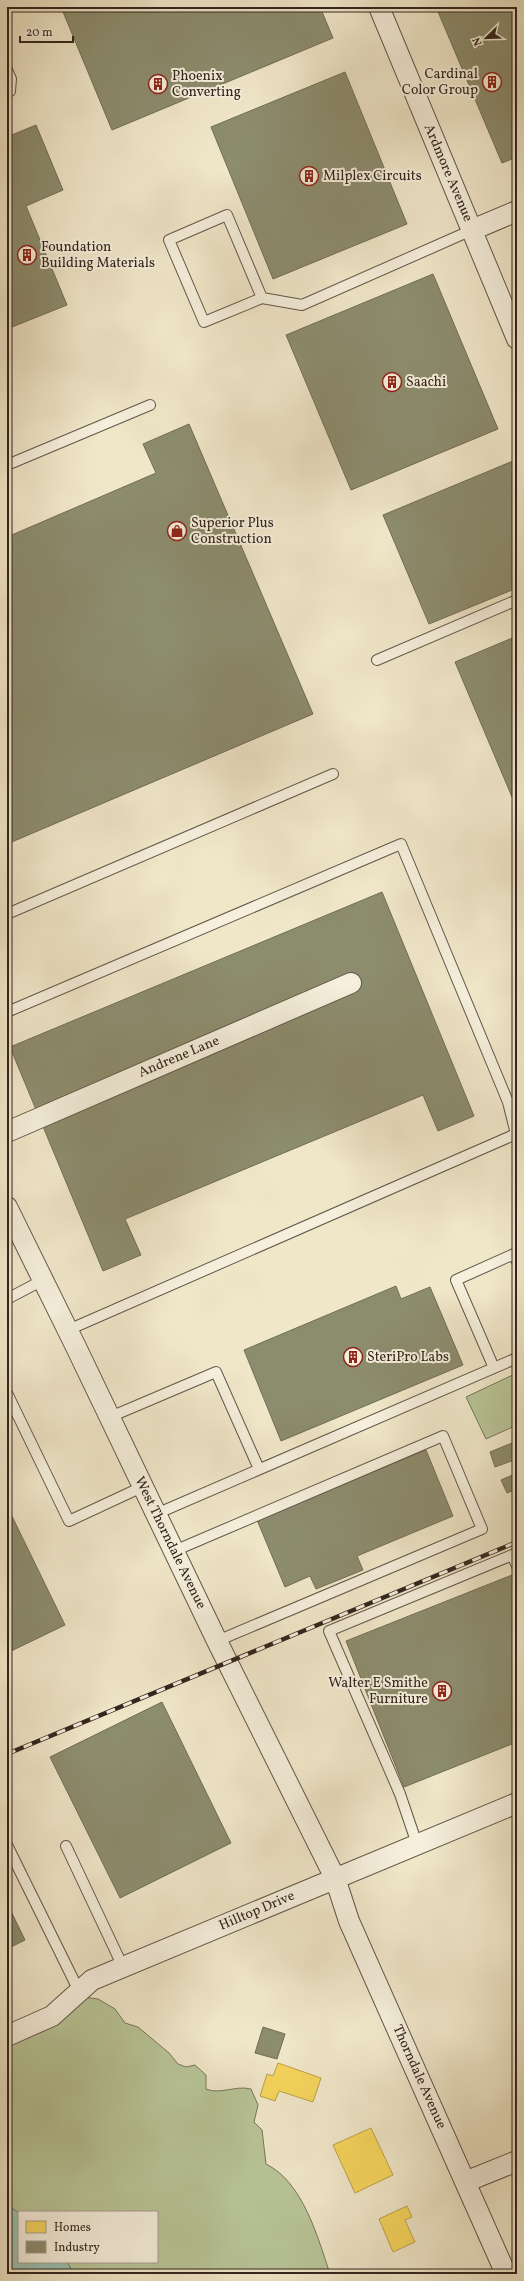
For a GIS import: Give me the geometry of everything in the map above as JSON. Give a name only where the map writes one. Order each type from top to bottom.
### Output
[{"type":"street","name":"Ardmore Avenue","points":[[379,7],[517,339]]},
{"type":"street","points":[[472,230],[517,211]]},
{"type":"street","name":"Andrene Lane","points":[[7,1132],[351,983]]},
{"type":"street","name":"West Thorndale Avenue","points":[[7,1207],[68,1330],[217,1641],[335,1878]]},
{"type":"street","name":"Hilltop Drive","points":[[7,2036],[52,2016],[92,1980],[417,1844],[517,1804]]},
{"type":"street","name":"Thorndale Avenue","points":[[335,1878],[349,1921],[506,2274]]},
{"type":"street","points":[[465,2182],[517,2161]]},
{"type":"lane","points":[[7,70],[11,79],[10,91],[7,92]]},
{"type":"lane","points":[[262,298],[227,215],[169,240],[204,322],[262,298],[302,305],[472,230]]},
{"type":"lane","points":[[7,465],[150,405]]},
{"type":"lane","points":[[377,660],[517,600]]},
{"type":"lane","points":[[7,914],[333,774]]},
{"type":"lane","points":[[7,1012],[401,844],[508,1102],[516,1134],[68,1330]]},
{"type":"lane","points":[[494,1368],[456,1280],[514,1254],[517,1262]]},
{"type":"lane","points":[[7,1298],[43,1280]]},
{"type":"lane","points":[[156,1514],[517,1358]]},
{"type":"lane","points":[[110,1417],[216,1372],[259,1469]]},
{"type":"lane","points":[[7,1393],[69,1521],[142,1487]]},
{"type":"lane","points":[[174,1551],[442,1436],[482,1529],[217,1641]]},
{"type":"lane","points":[[417,1844],[400,1794],[329,1631],[514,1554],[517,1566]]},
{"type":"lane","points":[[7,1845],[79,1992]]},
{"type":"lane","points":[[66,1846],[123,1967]]},
{"type":"shaded area","points":[[517,1373],[517,1425],[486,1439],[466,1397]]},
{"type":"shaded area","points":[[83,1997],[98,1999],[115,2009],[125,2023],[138,2027],[169,2053],[178,2064],[186,2067],[195,2065],[206,2075],[206,2089],[217,2091],[239,2088],[251,2089],[258,2105],[254,2122],[262,2130],[266,2164],[279,2172],[299,2197],[314,2228],[330,2274],[74,2274],[68,2263],[158,2263],[158,2211],[18,2211],[18,2212],[7,2205],[7,2046],[22,2040]]},
{"type":"shaded area","points":[[7,2205],[18,2212],[18,2263],[68,2263],[74,2274],[7,2274]]},
{"type":"building: Homes","points":[[278,2063],[321,2078],[313,2102],[279,2091],[275,2101],[260,2096],[267,2074],[273,2076]]},
{"type":"building: Homes","points":[[371,2128],[393,2175],[355,2193],[333,2145]]},
{"type":"building: Homes","points":[[407,2206],[412,2217],[405,2220],[415,2242],[393,2252],[379,2219]]},
{"type":"building: Industry","name":"Phoenix Converting","points":[[61,7],[320,7],[333,38],[112,130]]},
{"type":"building: Industry","name":"Cardinal Color Group","points":[[436,7],[517,7],[517,157],[502,163]]},
{"type":"building: Industry","name":"Milplex Circuits","points":[[345,72],[407,224],[273,279],[211,127]]},
{"type":"building: Industry","name":"Foundation Building Materials","points":[[36,125],[63,190],[26,206],[67,305],[7,329],[7,137]]},
{"type":"building: Industry","name":"Saachi","points":[[433,274],[498,429],[351,490],[286,335]]},
{"type":"building: Industry","points":[[189,424],[313,714],[7,844],[7,537],[156,473],[143,444]]},
{"type":"building: Industry","points":[[513,461],[517,470],[517,588],[429,624],[383,515]]},
{"type":"building: Industry","points":[[517,636],[517,803],[515,804],[455,662]]},
{"type":"building: Industry","points":[[382,892],[474,1116],[438,1131],[423,1095],[125,1219],[141,1255],[103,1271],[10,1047]]},
{"type":"building: Industry","name":"SteriPro Labs","points":[[396,1286],[401,1299],[430,1287],[463,1365],[281,1441],[244,1350]]},
{"type":"building: Industry","points":[[512,1443],[517,1459],[495,1467],[490,1452]]},
{"type":"building: Industry","points":[[426,1450],[453,1516],[357,1556],[363,1570],[316,1589],[310,1576],[285,1587],[257,1520]]},
{"type":"building: Industry","points":[[517,1473],[517,1489],[507,1493],[501,1480]]},
{"type":"building: Industry","points":[[7,1506],[65,1625],[7,1653]]},
{"type":"building: Industry","name":"Walter E Smithe Furniture","points":[[512,1575],[517,1586],[517,1742],[404,1787],[346,1641]]},
{"type":"building: Industry","points":[[162,1702],[231,1843],[120,1898],[50,1757]]},
{"type":"building: Industry","points":[[7,1903],[25,1940],[7,1949]]},
{"type":"building: Industry","points":[[263,2027],[285,2034],[277,2059],[255,2053]]},
{"type":"railway","points":[[7,1754],[517,1542]]},
{"type":"place","name":"Cardinal Color Group","points":[[492,82]]},
{"type":"place","name":"Phoenix Converting","points":[[158,84]]},
{"type":"place","name":"Milplex Circuits","points":[[309,176]]},
{"type":"place","name":"Foundation Building Materials","points":[[27,255]]},
{"type":"place","name":"Saachi","points":[[392,382]]},
{"type":"place","name":"Superior Plus Construction","points":[[177,531]]},
{"type":"place","name":"SteriPro Labs","points":[[353,1357]]},
{"type":"place","name":"Walter E Smithe Furniture","points":[[442,1691]]}]
